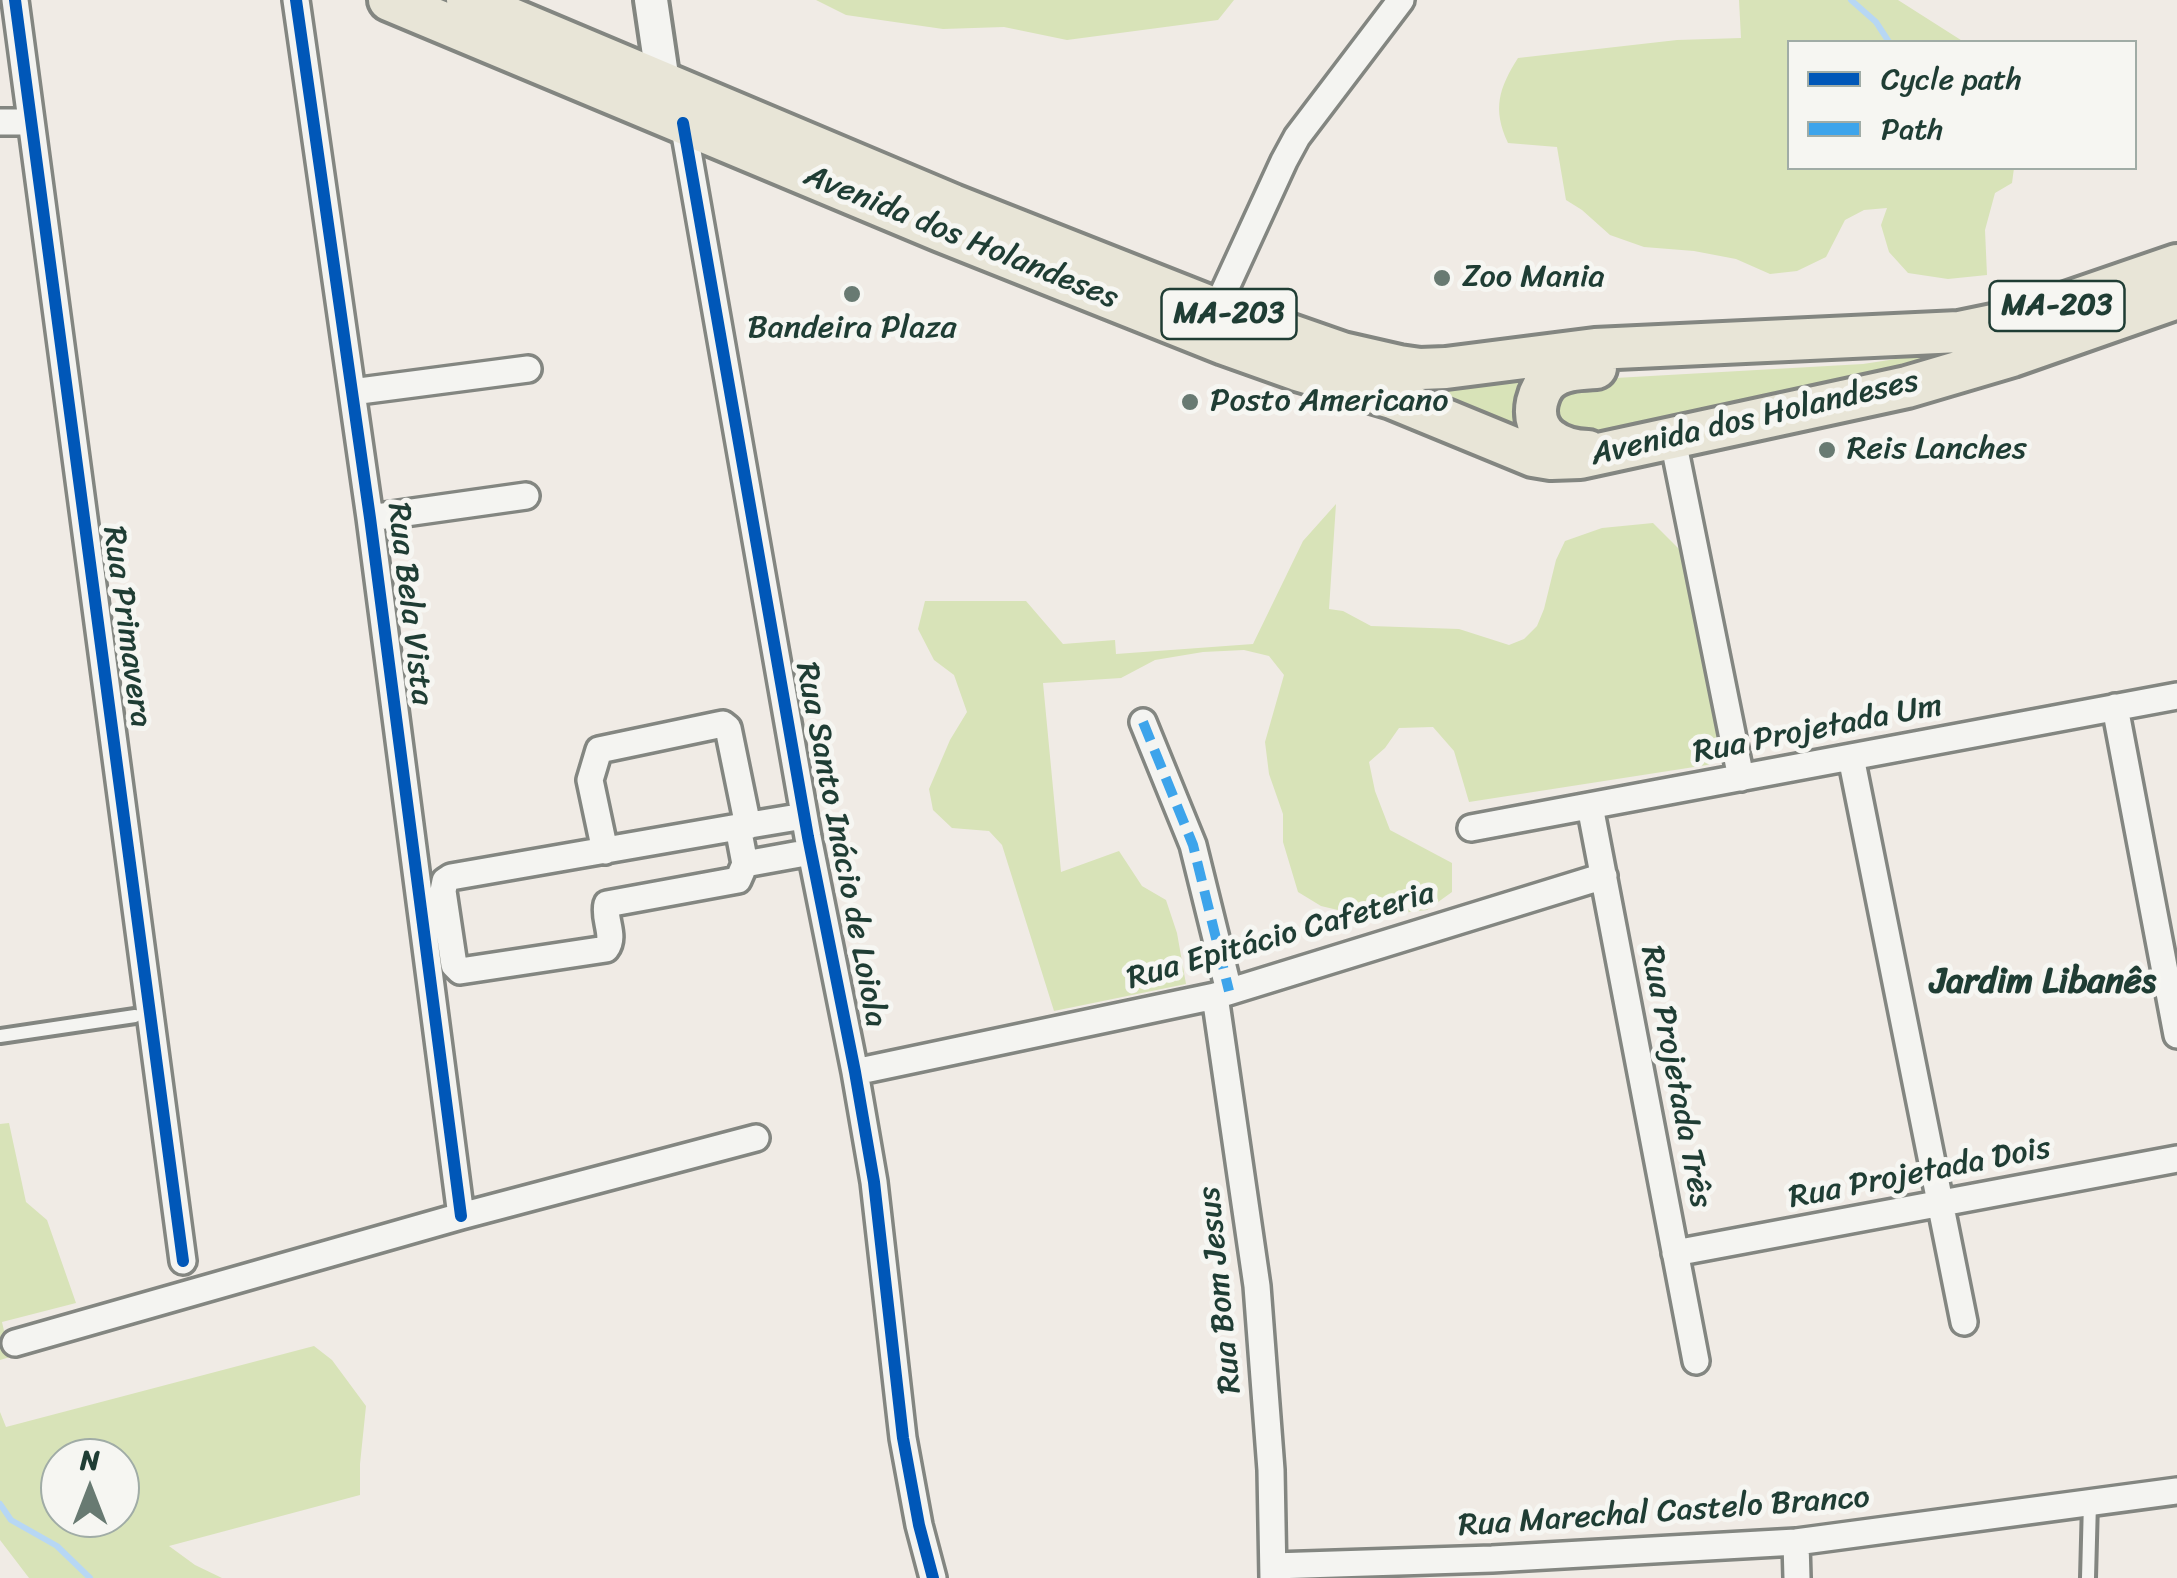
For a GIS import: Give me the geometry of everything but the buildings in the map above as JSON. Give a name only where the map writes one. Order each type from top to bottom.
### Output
[{"type":"main road","name":"Avenida dos Holandeses","points":[[389,0],[941,232],[1224,344],[1392,398],[1551,460],[1572,460],[1672,440],[1906,387],[2177,298]]},
{"type":"main road","name":"Avenida dos Holandeses","points":[[467,0],[953,205],[1216,309],[1342,352],[1420,369],[1595,349],[1976,330],[2017,320],[2177,265]]},
{"type":"main road","points":[[1623,450],[1574,450],[1548,439],[1537,417],[1544,386],[1571,370],[1933,335]]},
{"type":"street","name":"Rua Primavera","points":[[15,0],[143,1015],[183,1261]]},
{"type":"street","name":"Rua Bela Vista","points":[[296,0],[370,518],[461,1216]]},
{"type":"street","points":[[651,0],[663,82]]},
{"type":"street","points":[[1216,309],[1297,137],[1402,0]]},
{"type":"street","points":[[0,122],[30,122]]},
{"type":"street","name":"Rua Santo Inácio de Loiola","points":[[683,123],[804,816],[856,1072],[874,1182],[904,1438],[933,1578]]},
{"type":"street","points":[[352,392],[528,369]]},
{"type":"street","points":[[1672,440],[1741,778]]},
{"type":"street","points":[[370,518],[526,496]]},
{"type":"street","name":"Rua Projetada Um","points":[[1471,828],[2177,696]]},
{"type":"street","points":[[2115,708],[2177,1036]]},
{"type":"street","name":"Rua Bom Jesus","points":[[1143,722],[1193,845],[1222,994],[1257,1286],[1272,1470],[1273,1572]]},
{"type":"street","points":[[604,851],[590,780],[599,750],[718,725],[728,728],[743,827],[745,864],[738,880],[607,904],[611,940],[606,949],[460,971],[454,964],[443,891],[451,878],[743,827],[804,816]]},
{"type":"street","points":[[1852,757],[1964,1322]]},
{"type":"street","name":"Rua Projetada Três","points":[[1590,806],[1696,1361]]},
{"type":"street","points":[[745,864],[811,852]]},
{"type":"street","name":"Rua Epitácio Cafeteria","points":[[856,1072],[1222,994],[1604,876]]},
{"type":"street","points":[[16,1343],[461,1216],[756,1138]]},
{"type":"street","name":"Rua Projetada Dois","points":[[1676,1253],[2177,1159]]},
{"type":"street","name":"Rua Marechal Castelo Branco","points":[[1273,1572],[1492,1568],[1796,1542],[2177,1491]]},
{"type":"street","points":[[1796,1542],[1797,1578]]},
{"type":"lane","points":[[0,1036],[143,1015]]},
{"type":"lane","points":[[2088,1578],[2090,1502]]},
{"type":"green space","points":[[816,0],[1234,0],[1218,20],[1067,40],[1004,27],[943,29],[846,15]]},
{"type":"green space","points":[[1739,0],[1898,0],[1961,40],[1787,40],[1787,170],[2014,170],[2012,183],[1995,193],[1985,230],[1987,275],[1948,279],[1908,273],[1889,252],[1881,225],[1887,208],[1864,210],[1845,220],[1826,257],[1797,271],[1770,274],[1736,259],[1644,247],[1610,235],[1566,200],[1557,147],[1508,143],[1500,120],[1500,99],[1518,58],[1677,40],[1741,38]]},
{"type":"green space","points":[[1974,342],[1972,348],[1778,396],[1589,434],[1567,427],[1557,414],[1558,397],[1580,380],[1863,364]]},
{"type":"green space","points":[[1522,378],[1514,397],[1518,432],[1396,381]]},
{"type":"green space","points":[[1336,504],[1329,609],[1343,611],[1371,626],[1459,629],[1509,645],[1524,639],[1537,626],[1565,541],[1602,528],[1653,523],[1680,550],[1721,753],[1707,765],[1469,802],[1454,751],[1433,727],[1399,728],[1369,762],[1375,791],[1390,830],[1452,863],[1452,892],[1427,910],[1367,917],[1321,906],[1298,892],[1283,842],[1283,814],[1269,774],[1265,742],[1284,675],[1269,656],[1244,650],[1203,652],[1155,660],[1121,678],[1043,683],[1061,872],[1119,851],[1142,886],[1166,900],[1177,933],[1186,984],[1054,1011],[1002,845],[989,831],[952,828],[933,810],[929,789],[967,712],[954,675],[934,660],[918,629],[925,601],[1026,601],[1063,644],[1115,640],[1116,654],[1253,644],[1303,541]]},
{"type":"green space","points":[[9,1123],[26,1202],[47,1220],[76,1303],[2,1322],[10,1357],[0,1360],[0,1124]]},
{"type":"green space","points":[[314,1346],[332,1360],[366,1406],[360,1495],[169,1546],[222,1578],[29,1578],[0,1540],[0,1412],[6,1427]]},
{"type":"waterway","points":[[1851,0],[1876,22],[1888,40]]},
{"type":"waterway","points":[[0,1504],[11,1520],[57,1546],[90,1578]]},
{"type":"marked path","points":[[1143,722],[1193,845],[1229,991]]},
{"type":"cycle path","points":[[15,0],[183,1261]]},
{"type":"cycle path","points":[[296,0],[370,518],[461,1216]]},
{"type":"cycle path","points":[[683,123],[808,837],[874,1182],[903,1438],[933,1578]]},
{"type":"place","name":"Zoo Mania","points":[[1442,278]]},
{"type":"place","name":"Bandeira Plaza","points":[[852,294]]},
{"type":"place","name":"Posto Americano","points":[[1190,402]]},
{"type":"place","name":"Reis Lanches","points":[[1827,450]]},
{"type":"district","name":"Jardim Libanês","points":[[2043,983]]}]
